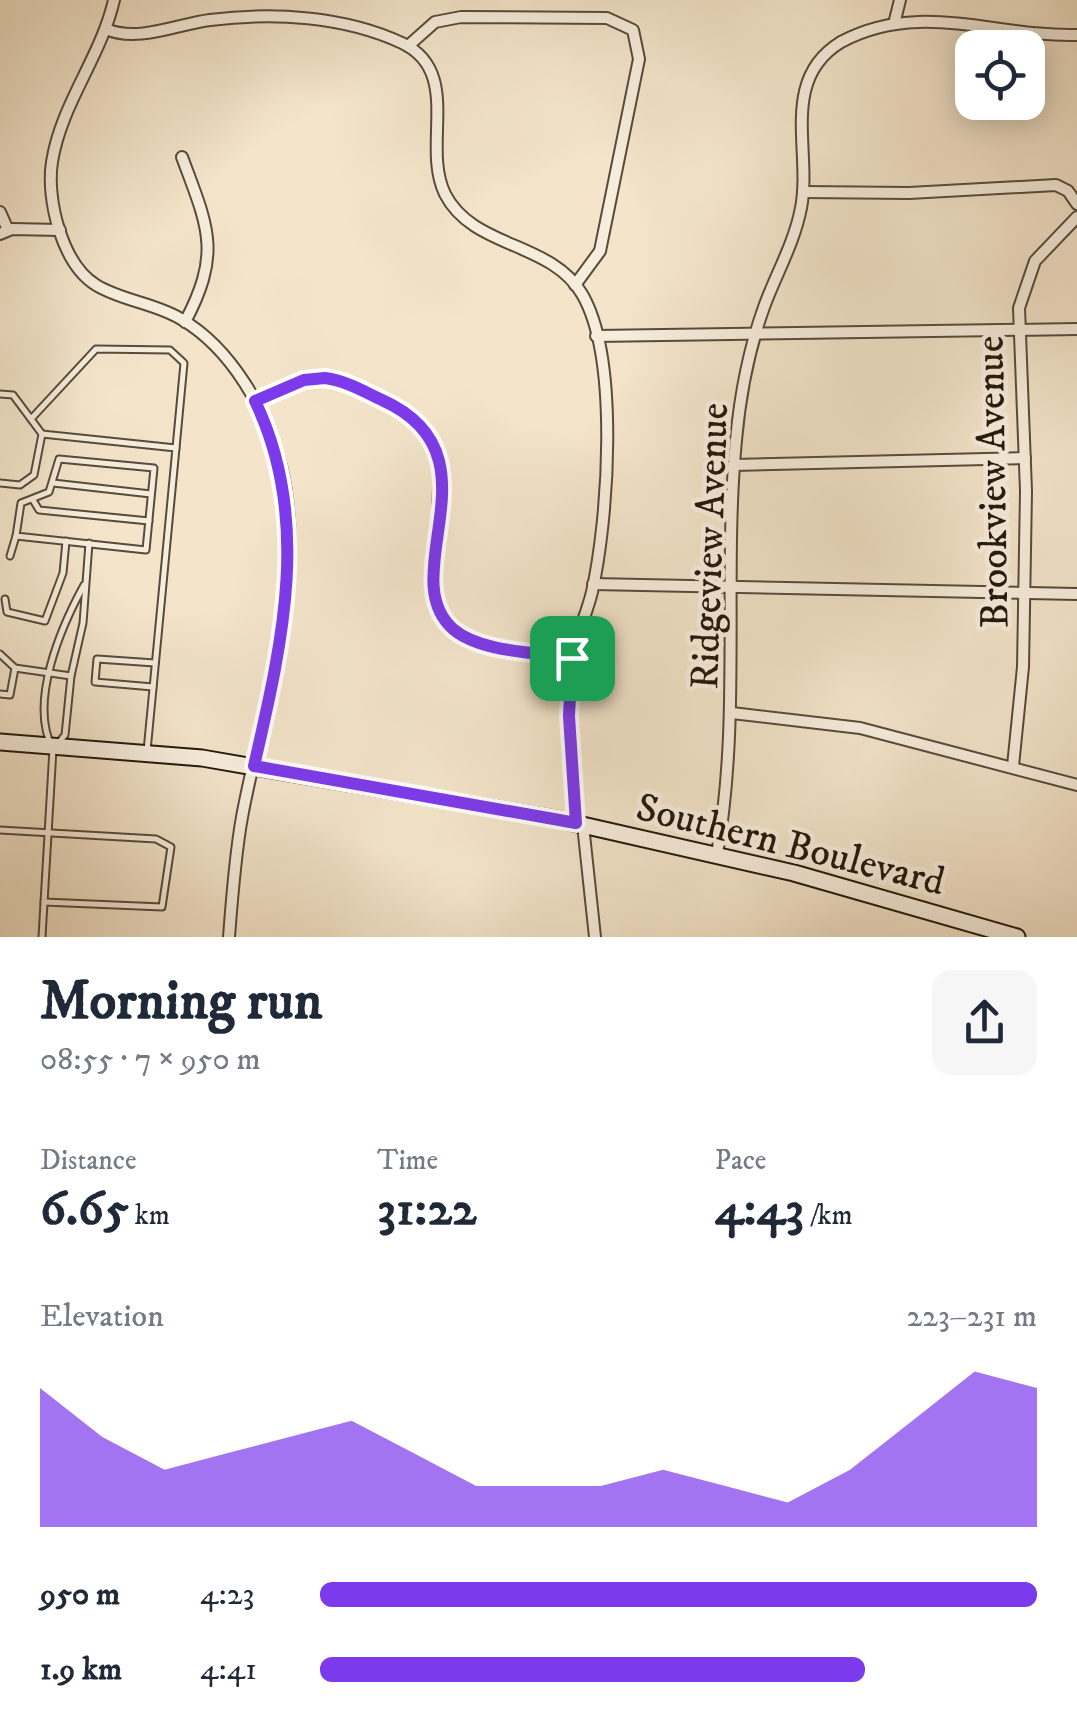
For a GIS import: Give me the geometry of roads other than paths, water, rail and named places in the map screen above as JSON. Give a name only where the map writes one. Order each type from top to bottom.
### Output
[{"type":"street","points":[[114,0],[106,30],[54,149],[51,191],[60,230],[92,282],[185,322],[217,349],[255,401],[276,447],[289,528],[270,700],[242,818],[229,937]]},
{"type":"street","points":[[900,0],[895,20],[949,18],[1077,35]]},
{"type":"street","points":[[106,30],[142,34],[203,21],[265,16],[332,22],[408,46],[428,67],[436,83],[439,99],[434,154],[451,204],[482,231],[542,258],[576,285],[588,307],[596,336],[606,444],[594,584],[572,658],[569,716],[594,937]]},
{"type":"street","points":[[408,46],[435,22],[461,17],[607,18],[633,30],[639,60],[600,251],[576,285]]},
{"type":"street","name":"Ridgeview Avenue","points":[[717,854],[730,773],[734,464],[740,407],[756,335],[796,230],[803,192],[800,108],[814,70],[842,42],[895,20]]},
{"type":"street","points":[[182,158],[205,213],[210,253],[203,286],[185,322]]},
{"type":"street","points":[[803,192],[909,193],[1056,185],[1068,191],[1077,204]]},
{"type":"street","points":[[0,212],[4,232],[60,230]]},
{"type":"street","name":"Brookview Avenue","points":[[1012,766],[1024,594],[1021,299],[1036,261],[1077,217]]},
{"type":"street","points":[[596,336],[1077,329]]},
{"type":"street","points":[[255,401],[304,380],[325,378],[350,384],[422,424],[437,449],[440,470],[435,593],[441,614],[454,629],[472,640],[572,658]]},
{"type":"street","points":[[734,464],[1025,458]]},
{"type":"street","points":[[594,584],[1077,594]]},
{"type":"street","points":[[732,713],[843,725],[1077,785]]},
{"type":"street","name":"Southern Boulevard","points":[[5,745],[254,766],[580,824],[717,854],[986,933],[1017,937]]},
{"type":"lane","points":[[31,419],[96,349],[170,350],[184,363],[146,754]]},
{"type":"lane","points":[[0,394],[13,394],[42,434],[34,475],[20,485],[0,483]]},
{"type":"lane","points":[[42,434],[176,448]]},
{"type":"lane","points":[[10,556],[20,502],[49,492],[59,459],[154,468],[146,550],[16,536]]},
{"type":"lane","points":[[53,483],[152,494]]},
{"type":"lane","points":[[34,500],[39,510],[148,521]]},
{"type":"lane","points":[[5,599],[7,612],[45,622],[63,573],[66,541]]},
{"type":"lane","points":[[42,937],[54,749],[65,735],[71,676],[83,622],[88,543]]},
{"type":"lane","points":[[54,749],[44,733],[50,674],[84,586]]},
{"type":"lane","points":[[0,654],[16,668],[71,676]]},
{"type":"lane","points":[[152,687],[95,682],[97,659],[155,663]]},
{"type":"lane","points":[[0,694],[10,695],[16,668]]},
{"type":"lane","points":[[0,830],[156,839],[171,847],[162,907],[44,902]]}]
